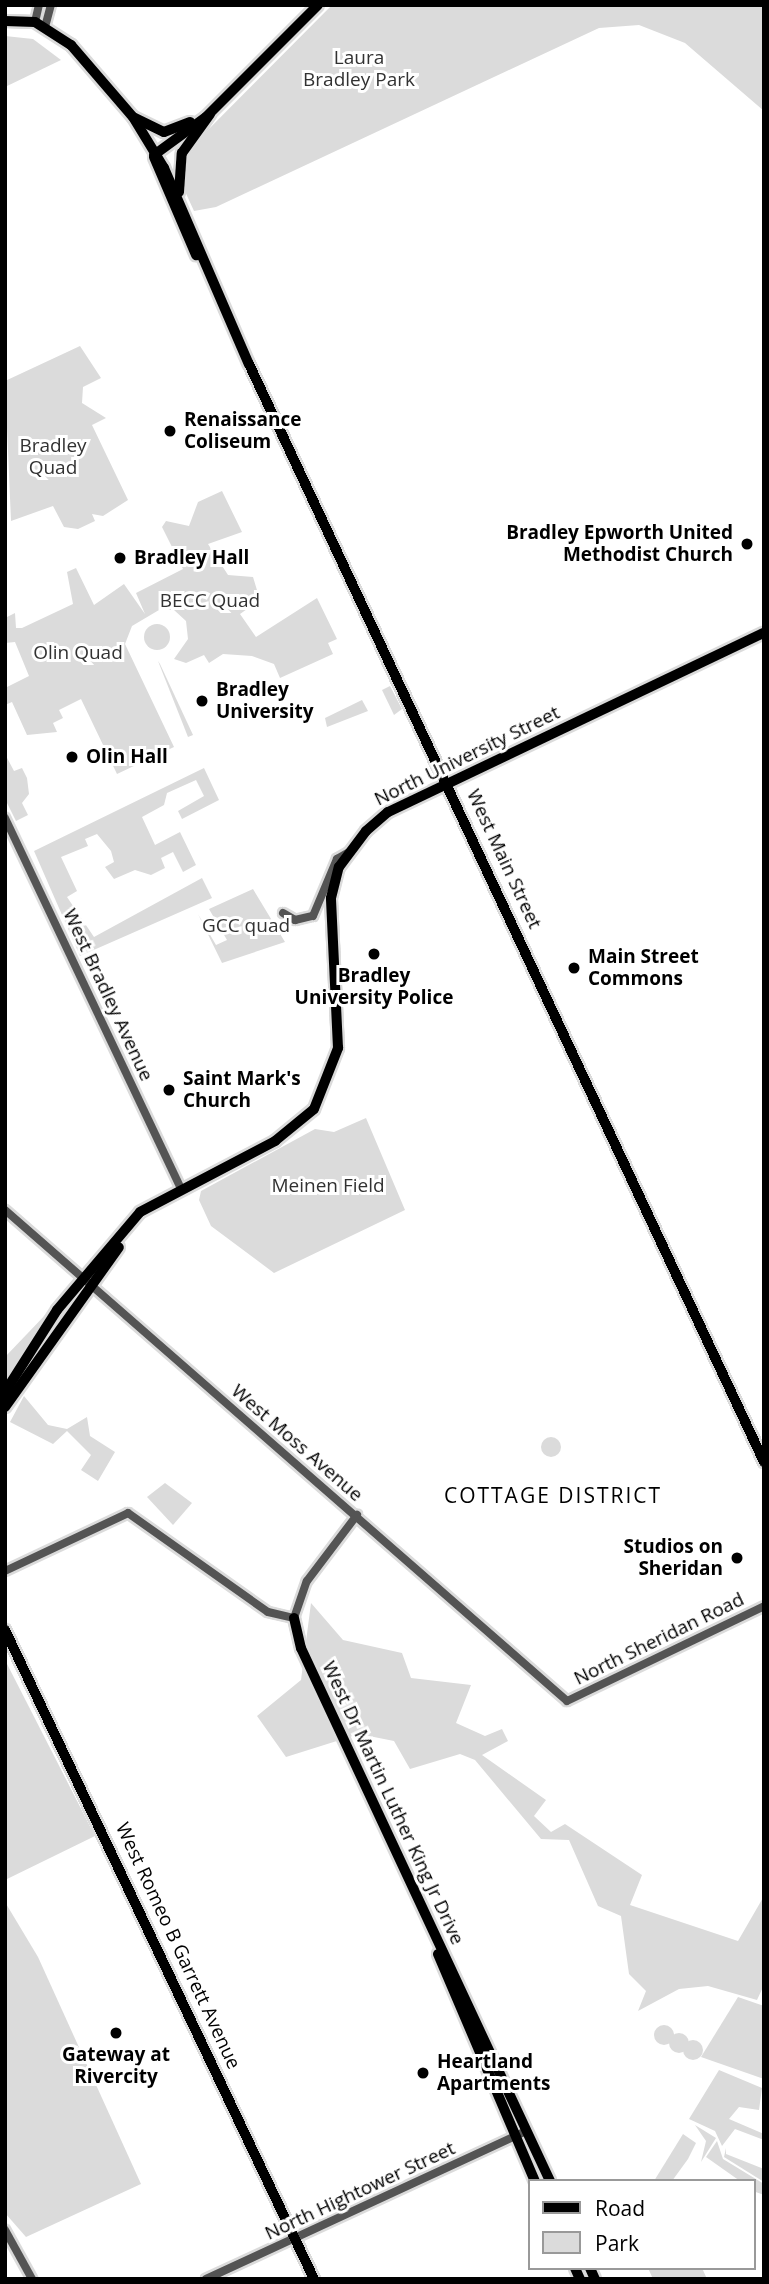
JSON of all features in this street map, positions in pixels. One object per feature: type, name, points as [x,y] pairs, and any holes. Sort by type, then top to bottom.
[{"type":"main road","points":[[154,155],[212,111],[318,5]]},
{"type":"main road","points":[[5,20],[40,25]]},
{"type":"main road","name":"West Main Street","points":[[40,25],[71,45],[133,117],[180,203],[208,272]]},
{"type":"main road","points":[[133,117],[164,132],[212,111]]},
{"type":"main road","points":[[180,203],[177,165],[212,111]]},
{"type":"main road","name":"West Main Street","points":[[154,155],[162,185],[208,272],[449,782],[764,1462]]},
{"type":"main road","name":"North University Street","points":[[87,1281],[146,1207],[180,1186],[294,1129],[326,1090],[338,1048],[331,898],[349,852],[388,812],[764,633]]},
{"type":"main road","points":[[5,1392],[87,1281]]},
{"type":"main road","points":[[5,1407],[87,1281]]},
{"type":"main road","name":"West Dr Martin Luther King Jr Drive","points":[[294,1618],[301,1648],[549,2179]]},
{"type":"main road","name":"West Romeo B Garrett Avenue","points":[[5,1630],[314,2279]]},
{"type":"main road","points":[[425,1915],[454,2003],[534,2179]]},
{"type":"street","points":[[39,5],[40,25]]},
{"type":"street","points":[[40,25],[51,5]]},
{"type":"street","name":"West Bradley Avenue","points":[[5,818],[180,1186]]},
{"type":"street","points":[[283,913],[295,920],[313,916],[337,859],[349,852]]},
{"type":"street","name":"West Moss Avenue","points":[[5,1210],[567,1701]]},
{"type":"street","points":[[5,1571],[128,1513],[268,1612],[294,1618],[307,1581],[357,1515]]},
{"type":"street","name":"North Sheridan Road","points":[[567,1701],[764,1606]]},
{"type":"street","name":"North Hightower Street","points":[[206,2279],[527,2131]]},
{"type":"street","points":[[5,2230],[32,2279]]},
{"type":"green space","name":"Laura Bradley Park","points":[[332,5],[764,5],[764,111],[685,43],[639,25],[599,28],[216,207],[194,211],[183,187],[188,150]]},
{"type":"green space","points":[[5,36],[33,39],[61,60],[5,87]]},
{"type":"green space","name":"Bradley Quad","points":[[80,346],[101,378],[83,387],[82,403],[106,418],[92,425],[128,500],[103,516],[92,514],[95,521],[78,529],[64,527],[53,506],[11,521],[5,381]]},
{"type":"green space","points":[[222,491],[242,532],[208,544],[228,575],[253,577],[260,600],[240,614],[256,637],[317,598],[337,639],[328,643],[333,654],[280,678],[274,664],[252,656],[223,654],[209,663],[204,655],[186,663],[174,659],[188,639],[186,621],[174,610],[159,610],[132,626],[125,644],[174,747],[117,774],[81,699],[59,710],[63,718],[53,723],[57,732],[27,735],[12,702],[5,705],[5,688],[29,676],[15,642],[5,643],[5,618],[15,613],[16,628],[22,628],[73,604],[67,572],[76,568],[94,605],[124,584],[145,614],[136,593],[183,569],[162,527],[166,521],[189,526],[198,502]]},
{"type":"green space","points":[[157,624],[166,628],[170,637],[166,646],[157,650],[148,646],[144,637],[148,628]]},
{"type":"green space","points":[[158,661],[160,664],[193,735],[188,737]]},
{"type":"green space","points":[[390,686],[402,709],[394,715],[382,690]]},
{"type":"green space","points":[[362,700],[368,711],[327,727],[325,718]]},
{"type":"green space","points":[[5,754],[14,771],[22,768],[27,778],[29,794],[22,803],[28,815],[16,821],[5,799]]},
{"type":"green space","points":[[204,768],[219,800],[182,819],[178,811],[204,796],[196,780],[167,793],[164,805],[142,817],[155,845],[180,832],[196,865],[183,872],[173,852],[161,858],[165,868],[151,875],[135,870],[114,879],[105,867],[114,862],[111,851],[97,834],[85,839],[88,846],[61,857],[77,891],[67,897],[94,937],[202,878],[212,898],[80,956],[34,851]]},
{"type":"green space","name":"GCC quad","points":[[253,889],[285,942],[222,963],[198,914],[216,945],[227,940],[209,909]]},
{"type":"green space","name":"Meinen Field","points":[[366,1118],[405,1210],[274,1273],[211,1226],[199,1200],[201,1191],[315,1129],[334,1132]]},
{"type":"green space","points":[[48,1312],[5,1380],[5,1357]]},
{"type":"green space","points":[[24,1396],[48,1425],[67,1429],[87,1417],[90,1436],[115,1452],[98,1481],[81,1470],[91,1455],[67,1431],[53,1444],[10,1422]]},
{"type":"green space","points":[[551,1437],[558,1440],[561,1447],[558,1454],[551,1457],[544,1454],[541,1447],[544,1440]]},
{"type":"green space","points":[[165,1483],[192,1503],[173,1525],[147,1497]]},
{"type":"green space","points":[[311,1603],[343,1640],[402,1653],[411,1678],[471,1685],[456,1723],[485,1736],[502,1729],[508,1741],[482,1755],[546,1800],[534,1816],[551,1832],[565,1824],[642,1875],[630,1905],[738,1941],[764,1896],[764,1985],[757,2000],[708,1986],[679,1989],[638,2011],[646,1991],[629,1974],[621,1916],[598,1906],[569,1840],[541,1839],[475,1760],[460,1754],[410,1769],[394,1741],[359,1734],[286,1757],[257,1716],[301,1680]]},
{"type":"green space","points":[[5,1660],[95,1836],[5,1880]]},
{"type":"green space","points":[[5,1902],[38,1957],[141,2184],[26,2237],[5,2213]]},
{"type":"green space","points":[[738,1997],[764,2006],[764,2079],[701,2057]]},
{"type":"green space","points":[[664,2025],[671,2028],[674,2035],[671,2042],[664,2045],[657,2042],[654,2035],[657,2028]]},
{"type":"green space","points":[[679,2033],[686,2036],[689,2043],[686,2050],[679,2053],[672,2050],[669,2043],[672,2036]]},
{"type":"green space","points":[[693,2040],[700,2043],[703,2050],[700,2057],[693,2060],[686,2057],[683,2050],[686,2043]]},
{"type":"green space","points":[[719,2070],[762,2088],[759,2110],[739,2107],[729,2119],[764,2134],[764,2140],[735,2129],[722,2146],[715,2131],[689,2119]]},
{"type":"green space","points":[[695,2125],[716,2138],[701,2162],[706,2141]]},
{"type":"green space","points":[[683,2134],[696,2143],[673,2179],[655,2179]]},
{"type":"green space","points":[[717,2141],[723,2159],[764,2184],[764,2195],[755,2192],[755,2179],[737,2179],[706,2157]]},
{"type":"green space","points":[[726,2148],[726,2154],[764,2169],[764,2182],[724,2157]]},
{"type":"green space","points":[[649,2270],[703,2270],[707,2279],[653,2279]]},
{"type":"place","name":"Renaissance Coliseum","points":[[170,431]]},
{"type":"place","name":"Bradley Epworth United Methodist Church","points":[[747,544]]},
{"type":"place","name":"Bradley Hall","points":[[120,558]]},
{"type":"place","name":"Bradley University","points":[[202,701]]},
{"type":"place","name":"Olin Hall","points":[[72,757]]},
{"type":"place","name":"Bradley University Police","points":[[374,954]]},
{"type":"place","name":"Main Street Commons","points":[[574,968]]},
{"type":"place","name":"Saint Mark's Church","points":[[169,1090]]},
{"type":"place","name":"Studios on Sheridan","points":[[737,1558]]},
{"type":"place","name":"Gateway at Rivercity","points":[[116,2033]]},
{"type":"place","name":"Heartland Apartments","points":[[423,2073]]},
{"type":"district","name":"COTTAGE DISTRICT","points":[[553,1495]]},
{"type":"park label","name":"BECC Quad","points":[[210,601]]},
{"type":"park label","name":"Olin Quad","points":[[78,653]]}]
